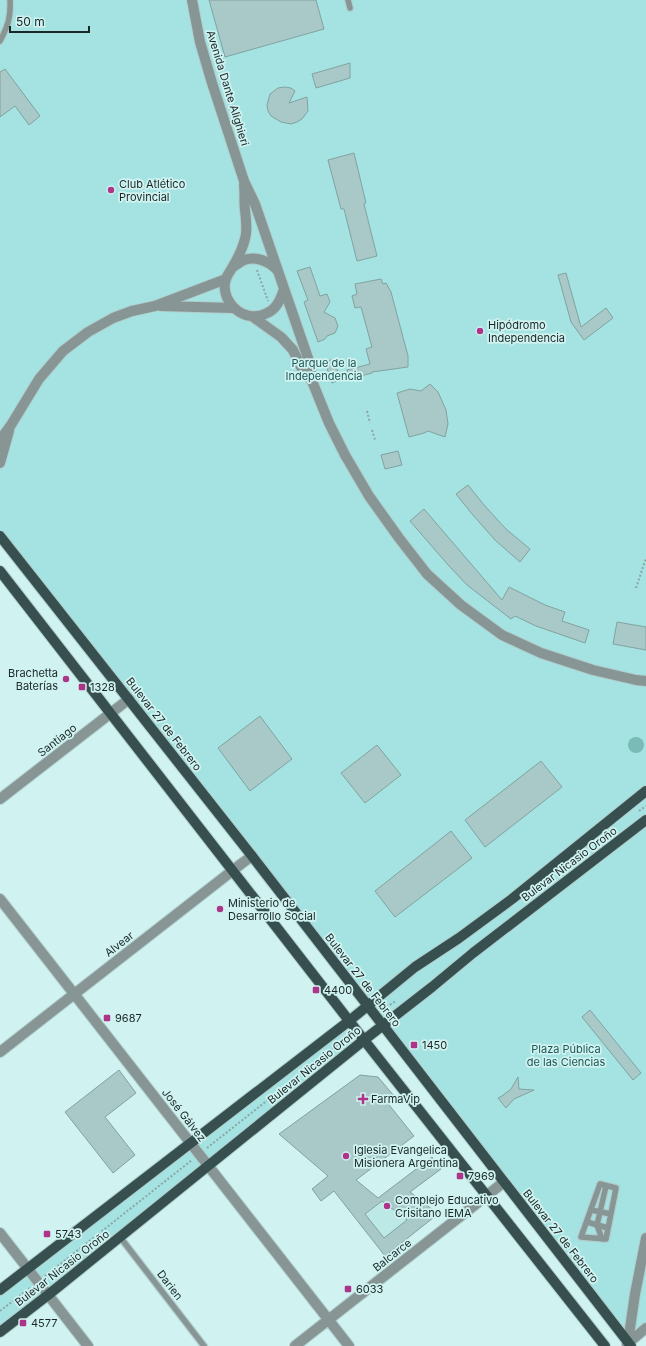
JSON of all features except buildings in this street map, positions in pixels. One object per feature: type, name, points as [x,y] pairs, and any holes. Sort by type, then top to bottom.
[{"type":"main road","name":"Bulevar 27 de Febrero","points":[[0,536],[252,856],[628,1345]]},
{"type":"main road","points":[[0,571],[349,1021],[605,1346]]},
{"type":"main road","name":"Bulevar Nicasio Oroño","points":[[0,1290],[349,1021],[415,966],[459,938],[512,899],[646,791]]},
{"type":"main road","name":"Bulevar Nicasio Oroño","points":[[0,1332],[432,987],[472,953],[646,820]]},
{"type":"street","name":"Avenida Dante Alighieri","points":[[192,0],[200,42],[244,181],[255,204],[278,270]]},
{"type":"street","name":"Avenida Dante Alighieri","points":[[233,267],[246,236],[247,224],[244,181]]},
{"type":"street","points":[[312,382],[310,364],[278,270],[272,264],[259,259],[245,260],[233,267],[226,279],[225,289],[227,299],[233,308],[242,314],[254,317],[281,336],[293,350],[301,366],[312,382],[329,423],[369,496],[398,538],[427,574],[461,605],[502,634],[541,653],[593,670],[641,681],[646,686]]},
{"type":"street","points":[[0,440],[11,426],[39,379],[63,351],[88,332],[113,318],[132,311],[155,306],[226,279]]},
{"type":"street","points":[[254,317],[268,313],[279,303],[284,289]]},
{"type":"street","points":[[155,306],[233,308]]},
{"type":"street","points":[[0,463],[11,426]]},
{"type":"street","name":"Santiago","points":[[0,799],[129,699]]},
{"type":"street","name":"Alvear","points":[[0,1052],[252,856]]},
{"type":"street","name":"José Gálvez","points":[[0,899],[349,1346]]},
{"type":"street","name":"Balcarce","points":[[295,1346],[504,1182]]},
{"type":"street","points":[[0,1232],[88,1346]]},
{"type":"street","points":[[628,1345],[635,1294],[646,1238]]},
{"type":"street","points":[[628,1345],[646,1328]]},
{"type":"lane","points":[[0,41],[7,28],[10,17],[10,0]]},
{"type":"lane","points":[[348,0],[350,8]]},
{"type":"lane","points":[[603,1185],[616,1188],[608,1228],[604,1239]]},
{"type":"lane","points":[[603,1185],[596,1196],[581,1237],[604,1239]]},
{"type":"lane","points":[[603,1185],[603,1198],[597,1225],[604,1239]]},
{"type":"lane","points":[[596,1196],[614,1200]]},
{"type":"lane","points":[[591,1210],[611,1214]]},
{"type":"lane","points":[[587,1222],[608,1228]]},
{"type":"lane","name":"Darien","points":[[120,1237],[204,1346]]},
{"type":"path","points":[[256,267],[269,302]]},
{"type":"path","points":[[367,411],[370,422]]},
{"type":"path","points":[[372,430],[375,440]]},
{"type":"path","points":[[636,588],[646,558]]},
{"type":"path","points":[[0,1311],[346,1039]]},
{"type":"shaded area","points":[[636,737],[642,739],[644,745],[642,751],[636,753],[630,751],[628,745],[630,739]]},
{"type":"shaded area","name":"Complejo Educativo Crisitano IEMA","points":[[432,1157],[441,1169],[411,1192],[438,1214],[385,1256],[335,1191],[356,1180],[378,1198]]},
{"type":"green space","name":"Parque de la Independencia","points":[[0,0],[646,0],[646,1328],[628,1342],[0,536]]},
{"type":"green space","points":[[349,1021],[364,1040],[0,1332],[0,1290]]},
{"type":"place","name":"Club Atlético Provincial","points":[[111,190]]},
{"type":"place","name":"Hipódromo Independencia","points":[[480,331]]},
{"type":"place","name":"Brachetta Baterías","points":[[66,679]]},
{"type":"place","name":"1328","points":[[82,687]]},
{"type":"place","name":"Ministerio de Desarrollo Social","points":[[220,909]]},
{"type":"place","name":"4400","points":[[316,990]]},
{"type":"place","name":"9687","points":[[107,1018]]},
{"type":"place","name":"1450","points":[[414,1045]]},
{"type":"place","name":"FarmaVip","points":[[363,1099]]},
{"type":"place","name":"Iglesia Evangelica Misionera Argentina","points":[[346,1156]]},
{"type":"place","name":"7969","points":[[460,1176]]},
{"type":"place","name":"Complejo Educativo Crisitano IEMA","points":[[387,1206]]},
{"type":"place","name":"5743","points":[[47,1234]]},
{"type":"place","name":"6033","points":[[348,1289]]},
{"type":"place","name":"4577","points":[[23,1323]]},
{"type":"park label","name":"Plaza Pública de las Ciencias","points":[[566,1055]]}]
